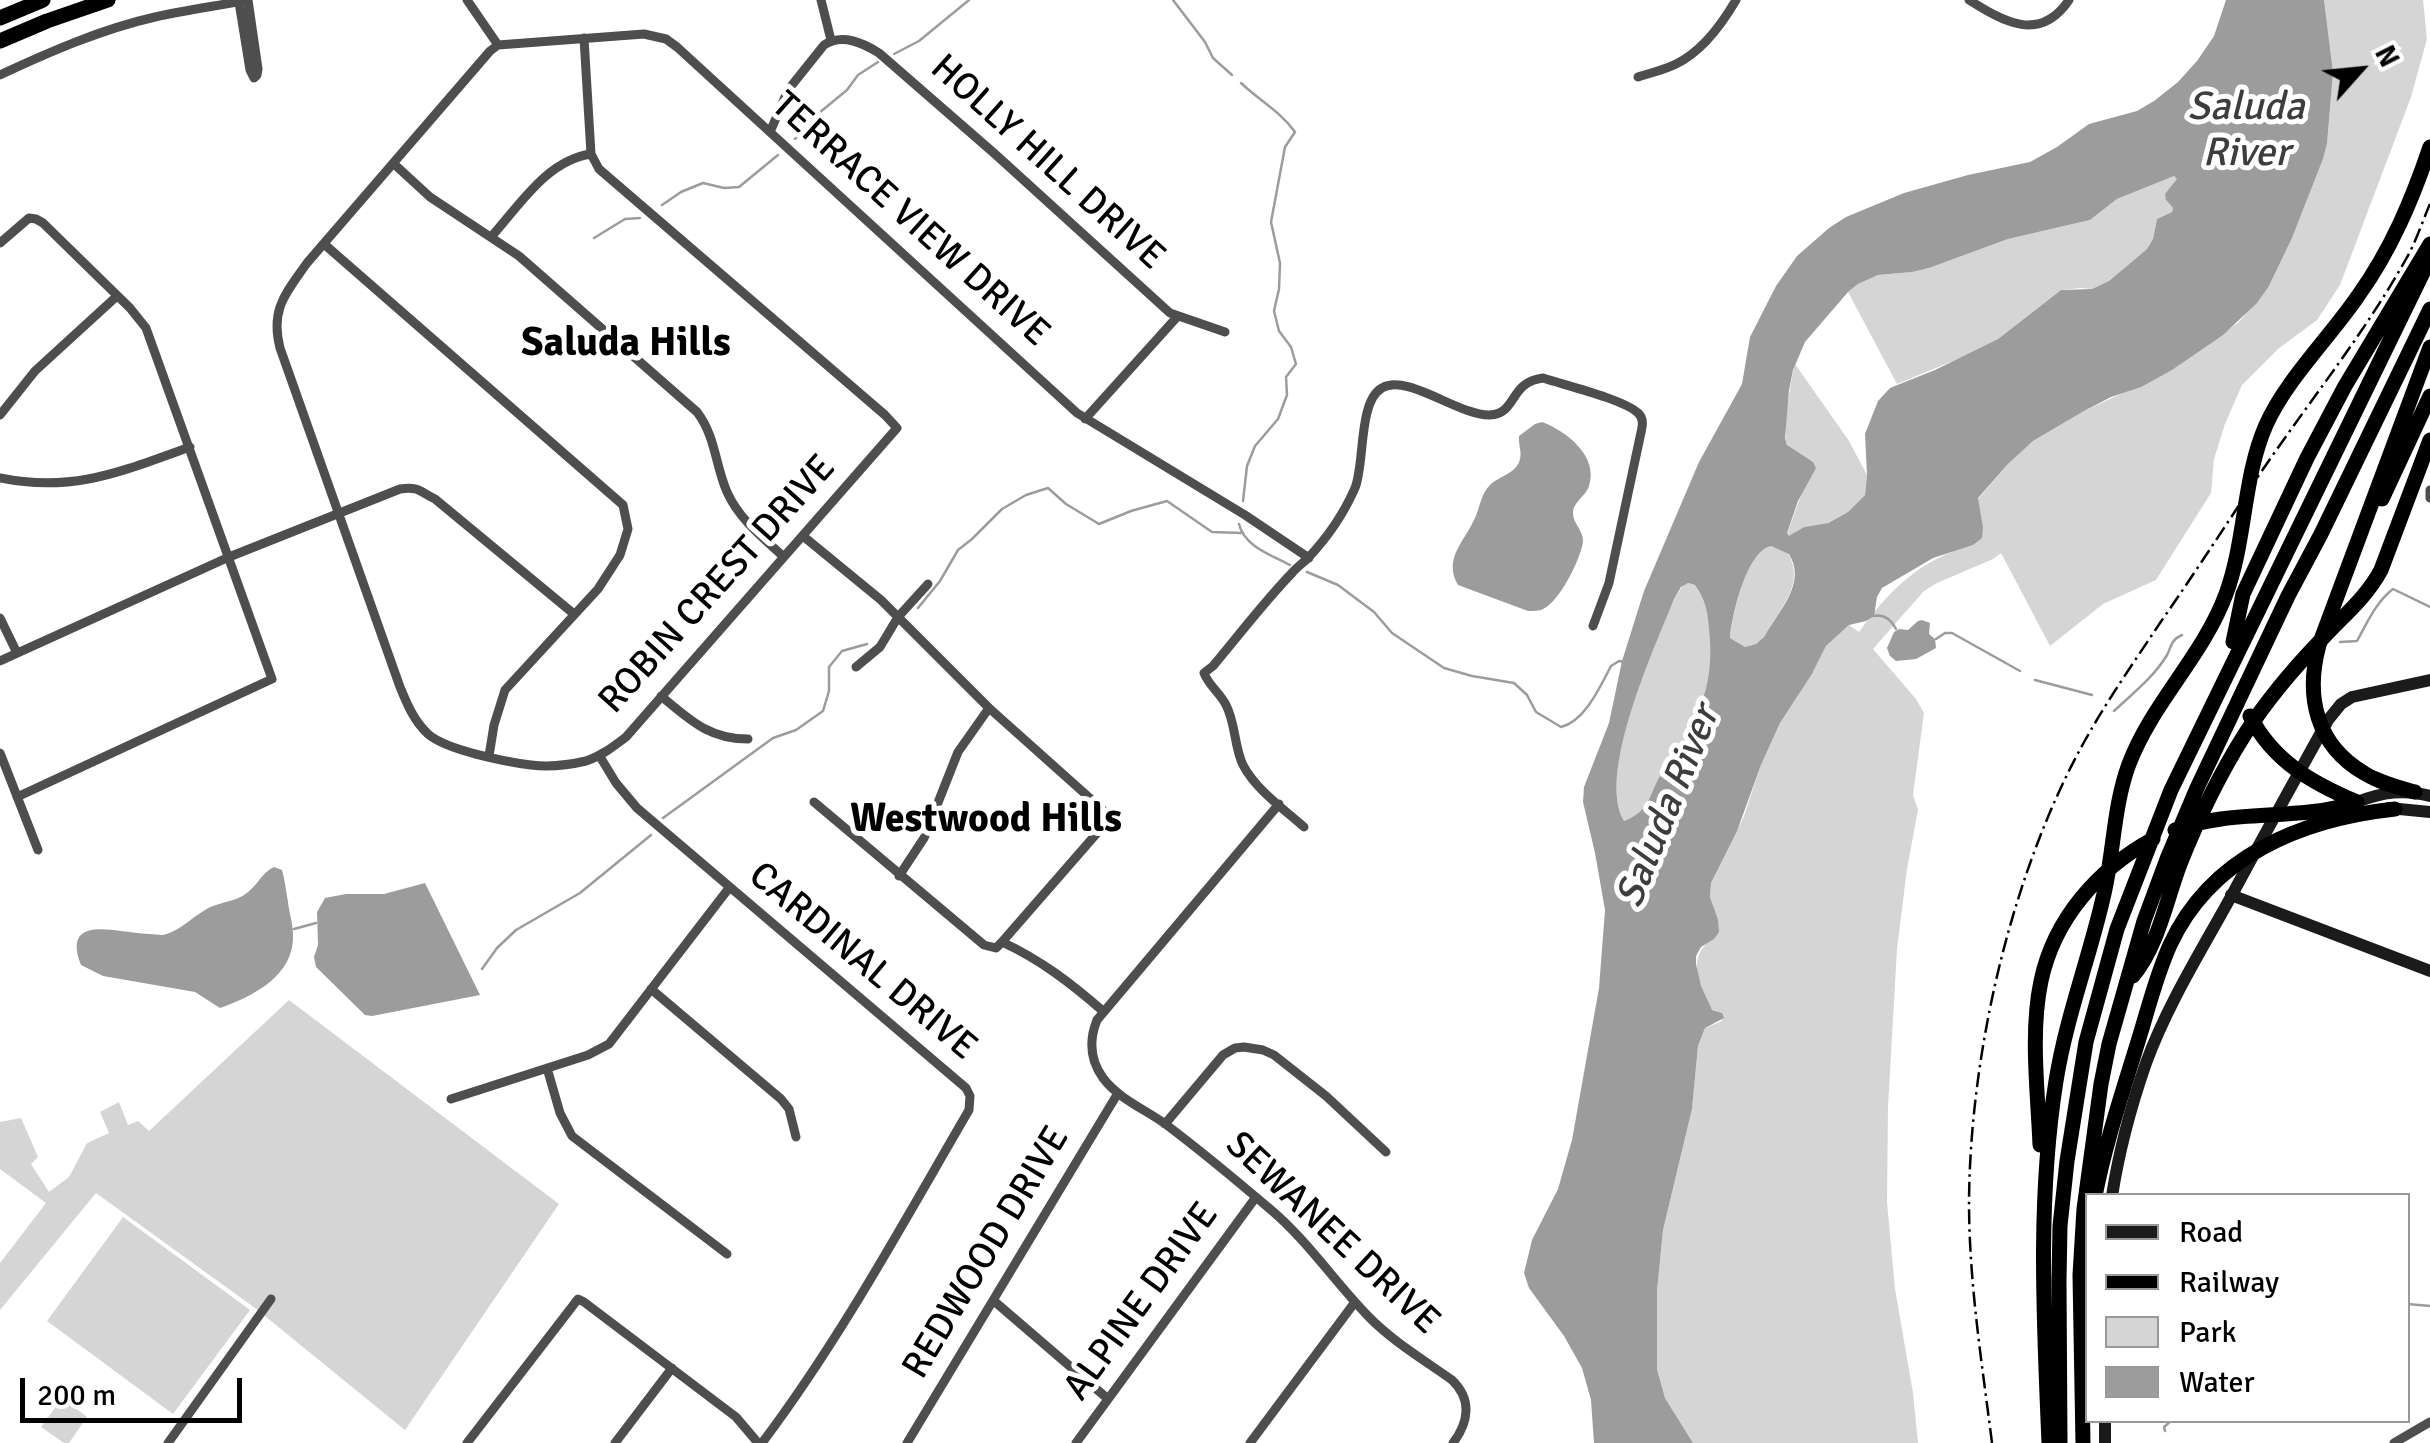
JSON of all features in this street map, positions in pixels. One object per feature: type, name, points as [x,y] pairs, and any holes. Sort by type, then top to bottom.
[{"type":"highway","points":[[0,18],[43,0]]},
{"type":"highway","points":[[0,41],[108,0]]},
{"type":"highway","points":[[2358,802],[2312,781],[2281,758],[2255,726],[2240,690],[2233,642],[2237,564],[2257,452],[2266,424],[2380,263],[2397,234],[2430,147]]},
{"type":"highway","points":[[2233,642],[2247,584],[2321,430],[2430,244]]},
{"type":"highway","points":[[2060,1443],[2058,1280],[2067,1161],[2086,1042],[2117,930],[2178,776],[2430,258]]},
{"type":"highway","points":[[2086,1193],[2109,1044],[2166,859],[2288,596],[2430,310]]},
{"type":"highway","points":[[2423,794],[2390,785],[2350,764],[2332,745],[2317,715],[2312,686],[2315,659],[2327,623],[2430,347]]},
{"type":"highway","points":[[2336,598],[2430,396]]},
{"type":"highway","points":[[2128,984],[2144,962],[2200,818],[2246,734],[2279,687],[2358,604],[2378,576],[2430,440]]},
{"type":"highway","points":[[2044,1276],[2050,1126],[2057,1078],[2104,895],[2122,785],[2144,732],[2210,629],[2237,564]]},
{"type":"highway","points":[[2096,1193],[2106,1143],[2163,961],[2177,931],[2199,899],[2249,854],[2315,818],[2358,802]]},
{"type":"highway","points":[[2049,1443],[2038,997],[2044,969],[2065,921],[2084,894],[2124,856],[2181,827],[2232,817],[2315,818],[2395,809]]},
{"type":"highway","points":[[2083,1443],[2080,1275],[2085,1203]]},
{"type":"highway","points":[[2080,1275],[2085,1251]]},
{"type":"street","points":[[468,0],[498,46]]},
{"type":"street","points":[[770,132],[788,90],[830,40],[821,0]]},
{"type":"street","points":[[1638,77],[1675,65],[1695,52],[1736,0]]},
{"type":"street","points":[[1970,0],[2006,22],[2026,26],[2054,16],[2069,0]]},
{"type":"street","points":[[244,1],[258,68],[254,78],[250,70],[244,1]]},
{"type":"street","points":[[0,76],[78,42],[153,17],[244,1]]},
{"type":"street","name":"TERRACE VIEW DRIVE","points":[[498,46],[644,34],[666,39],[1085,419],[1245,515],[1308,558]]},
{"type":"street","points":[[491,237],[552,171],[572,158],[591,154],[584,38]]},
{"type":"street","name":"HOLLY HILL DRIVE","points":[[830,40],[855,42],[879,53],[1170,313],[1225,332]]},
{"type":"street","name":"ROBIN CREST DRIVE","points":[[498,46],[446,100],[288,288],[277,312],[276,326],[280,348],[413,716],[427,734],[448,746],[532,765],[585,761],[626,737],[896,428],[599,170],[591,154]]},
{"type":"street","points":[[393,164],[430,197],[540,273],[697,412],[711,435],[721,477],[734,505],[784,557]]},
{"type":"street","points":[[0,244],[29,218],[44,223],[146,328],[272,679],[18,797]]},
{"type":"street","points":[[324,244],[623,504],[628,529],[620,555],[598,589],[505,690],[489,756]]},
{"type":"street","points":[[0,415],[35,371],[117,296]]},
{"type":"street","points":[[1085,419],[1177,317]]},
{"type":"street","points":[[1304,827],[1257,784],[1242,764],[1233,720],[1204,673],[1333,527],[1356,486],[1367,417],[1374,394],[1385,385],[1401,384],[1471,412],[1491,415],[1503,412],[1530,380],[1543,378],[1620,403],[1638,413],[1642,420],[1640,437],[1609,583],[1593,626]]},
{"type":"street","points":[[0,478],[38,483],[84,481],[190,447]]},
{"type":"street","points":[[0,661],[229,556],[400,489],[418,488],[436,499],[574,614]]},
{"type":"street","points":[[2430,490],[2430,498]]},
{"type":"street","points":[[803,536],[898,617],[989,708],[1110,817],[996,948],[984,945],[814,802]]},
{"type":"street","points":[[856,667],[880,647],[898,617],[928,584]]},
{"type":"street","points":[[0,618],[17,653]]},
{"type":"street","points":[[2113,1193],[2147,1061],[2177,996],[2328,720],[2341,704],[2367,692],[2430,680]]},
{"type":"street","points":[[662,696],[692,722],[714,734],[748,739]]},
{"type":"street","points":[[899,876],[931,824],[958,752],[989,708]]},
{"type":"street","points":[[0,753],[38,850]]},
{"type":"street","name":"CARDINAL DRIVE","points":[[598,755],[627,798],[966,1088],[972,1103],[833,1343],[760,1443]]},
{"type":"street","points":[[2358,802],[2384,793],[2423,794]]},
{"type":"street","points":[[2358,802],[2430,812]]},
{"type":"street","name":"SEWANEE DRIVE","points":[[1279,804],[1104,1012],[1092,1032],[1092,1054],[1102,1076],[1118,1093],[1256,1197],[1292,1229],[1388,1334],[1461,1388],[1467,1412],[1464,1426],[1453,1443]]},
{"type":"street","points":[[450,1099],[588,1055],[609,1044],[728,888]]},
{"type":"street","points":[[2232,896],[2430,970]]},
{"type":"street","points":[[1002,942],[1051,968],[1104,1012]]},
{"type":"street","points":[[651,989],[781,1099],[789,1109],[796,1137]]},
{"type":"street","points":[[1164,1124],[1223,1055],[1235,1048],[1254,1048],[1274,1055],[1326,1096],[1386,1152]]},
{"type":"street","points":[[547,1068],[560,1113],[572,1136],[727,1254]]},
{"type":"street","name":"REDWOOD DRIVE","points":[[907,1443],[1118,1093]]},
{"type":"street","name":"ALPINE DRIVE","points":[[1076,1443],[1256,1197]]},
{"type":"street","points":[[168,1443],[271,1299]]},
{"type":"street","points":[[467,1443],[578,1299],[736,1417],[760,1443]]},
{"type":"street","points":[[994,1301],[1108,1399]]},
{"type":"street","points":[[1250,1443],[1355,1302]]},
{"type":"street","points":[[616,1443],[672,1368]]},
{"type":"street","points":[[2394,1443],[2430,1422]]},
{"type":"green space","points":[[2324,0],[2423,0],[2427,39],[2411,97],[2340,285],[2317,320],[2278,349],[2242,385],[2214,459],[2211,493],[2156,580],[2103,604],[2050,646],[2001,553],[1924,591],[1873,649],[1924,713],[1913,795],[1918,810],[1897,949],[1887,1202],[1895,1289],[1918,1443],[1693,1443],[1665,1398],[1657,1369],[1657,1291],[1663,1230],[1692,1109],[1698,1046],[1705,1028],[1722,1021],[1722,1013],[1712,1010],[1703,993],[1697,966],[1708,942],[1713,906],[1711,883],[1744,816],[1761,765],[1780,723],[1826,646],[1849,625],[1859,632],[1895,589],[1922,567],[1973,545],[1983,527],[1978,499],[2008,464],[2033,441],[2084,411],[2172,370],[2239,322],[2269,286],[2292,238],[2327,144],[2333,72]]},
{"type":"green space","points":[[2174,176],[2178,178],[2166,200],[2172,212],[2157,219],[2147,249],[2109,281],[2092,289],[2061,290],[1998,339],[1897,384],[1848,292],[1858,284],[1878,275],[1929,268],[2008,239],[2090,220],[2117,199]]},
{"type":"green space","points":[[1795,364],[1849,441],[1867,475],[1865,495],[1848,512],[1827,523],[1804,527],[1789,537],[1813,462],[1787,444]]},
{"type":"green space","points":[[1771,546],[1788,553],[1793,565],[1792,586],[1764,637],[1745,647],[1730,638],[1737,600],[1754,560]]},
{"type":"green space","points":[[1688,583],[1698,590],[1708,617],[1711,660],[1706,687],[1691,727],[1648,802],[1624,821],[1617,799],[1622,742],[1674,599]]},
{"type":"green space","points":[[289,1000],[559,1204],[405,1430],[255,1308],[96,1193],[0,1310],[0,1263],[46,1203],[0,1169],[0,1122],[21,1118],[38,1157],[31,1164],[49,1192],[69,1177],[87,1143],[109,1133],[100,1112],[119,1102],[128,1125],[138,1121],[149,1131]]},
{"type":"green space","points":[[123,1217],[250,1310],[173,1414],[47,1321]]},
{"type":"green space","points":[[62,1398],[87,1417],[69,1443],[41,1427]]},
{"type":"water","name":"Saluda River","points":[[2226,0],[2324,0],[2333,72],[2327,144],[2292,238],[2257,303],[2223,335],[2172,370],[2111,397],[2033,441],[2008,464],[1978,498],[1982,538],[1973,545],[1933,558],[1882,588],[1874,616],[1849,625],[1826,646],[1780,723],[1737,831],[1711,883],[1710,897],[1719,932],[1696,956],[1701,986],[1712,1010],[1722,1013],[1724,1018],[1705,1028],[1698,1046],[1692,1109],[1663,1230],[1657,1291],[1657,1369],[1665,1398],[1693,1443],[1594,1443],[1591,1400],[1582,1368],[1529,1288],[1524,1273],[1532,1240],[1558,1189],[1572,1140],[1599,988],[1605,910],[1583,802],[1584,787],[1609,723],[1622,661],[1644,591],[1699,462],[1742,384],[1750,337],[1776,286],[1797,256],[1829,228],[1904,193],[2030,162],[2089,124],[2137,111],[2178,82],[2214,36]],"holes":[[[2174,176],[2177,179],[2165,194],[2172,212],[2157,219],[2147,249],[2109,281],[2092,289],[2061,290],[1998,339],[1890,388],[1878,401],[1865,434],[1865,495],[1848,512],[1828,523],[1804,527],[1789,536],[1798,501],[1816,468],[1787,445],[1785,438],[1793,370],[1805,342],[1848,292],[1878,275],[1929,268],[2008,239],[2090,220],[2117,199]],[[1771,546],[1789,554],[1795,576],[1783,607],[1764,637],[1745,647],[1730,638],[1731,628],[1742,586],[1762,551]],[[1695,585],[1707,611],[1710,660],[1706,688],[1691,727],[1648,802],[1624,821],[1617,800],[1617,773],[1631,710],[1681,587]]]},
{"type":"water","points":[[1542,422],[1578,446],[1591,475],[1587,490],[1574,509],[1573,517],[1583,542],[1574,569],[1549,605],[1528,611],[1458,585],[1453,567],[1485,492],[1518,464],[1519,436]]},
{"type":"water","points":[[1922,620],[1930,623],[1929,634],[1935,639],[1936,648],[1916,659],[1896,661],[1887,648],[1894,632],[1908,630]]},
{"type":"water","points":[[274,867],[282,870],[284,878],[293,930],[292,948],[280,972],[246,997],[220,1008],[195,992],[103,976],[81,965],[77,943],[85,932],[101,929],[170,933],[206,909],[244,895]]},
{"type":"water","points":[[425,883],[480,995],[365,1015],[316,967],[317,912],[325,898],[384,894]]},
{"type":"waterway","points":[[894,54],[919,41],[969,0]]},
{"type":"waterway","points":[[1173,0],[1213,58],[1232,75]]},
{"type":"waterway","points":[[795,139],[858,75],[878,62]]},
{"type":"waterway","points":[[1241,83],[1295,132],[1285,147],[1271,222],[1280,263],[1274,311],[1279,331],[1291,347],[1296,364],[1286,377],[1287,395],[1278,419],[1255,446],[1247,466],[1243,501]]},
{"type":"waterway","points":[[662,205],[703,183],[739,187],[778,155]]},
{"type":"waterway","points":[[594,238],[625,219],[640,218]]},
{"type":"waterway","points":[[918,608],[958,550],[1002,509],[1048,488],[1099,524],[1167,501],[1212,532],[1241,533]]},
{"type":"waterway","points":[[1239,524],[1252,544],[1290,565]]},
{"type":"waterway","points":[[1307,572],[1338,585],[1374,612],[1392,633],[1444,668],[1514,683],[1527,695],[1536,712],[1561,727],[1584,711],[1611,666],[1624,662]]},
{"type":"waterway","points":[[2340,642],[2357,641],[2377,606],[2393,589],[2430,607]]},
{"type":"waterway","points":[[1874,616],[1887,618],[1896,629]]},
{"type":"waterway","points":[[1936,639],[1952,633],[2020,671]]},
{"type":"waterway","points":[[2114,711],[2156,671],[2182,635]]},
{"type":"waterway","points":[[663,818],[773,738],[796,730],[823,711],[829,691],[829,667],[842,651],[867,644]]},
{"type":"waterway","points":[[2035,680],[2092,695]]},
{"type":"waterway","points":[[482,969],[516,930],[580,893],[651,835]]},
{"type":"waterway","points":[[294,929],[316,923]]},
{"type":"waterway","points":[[2410,1304],[2430,1306]]},
{"type":"waterway","points":[[2165,1431],[2169,1423]]},
{"type":"railway","points":[[1992,1443],[1971,1263],[1971,1145],[1977,1086],[1999,966],[2035,850],[2057,795],[2101,713],[2253,484],[2371,317],[2410,252],[2430,204]]},
{"type":"district","name":"Saluda Hills","points":[[626,344]]},
{"type":"district","name":"Westwood Hills","points":[[986,820]]}]
